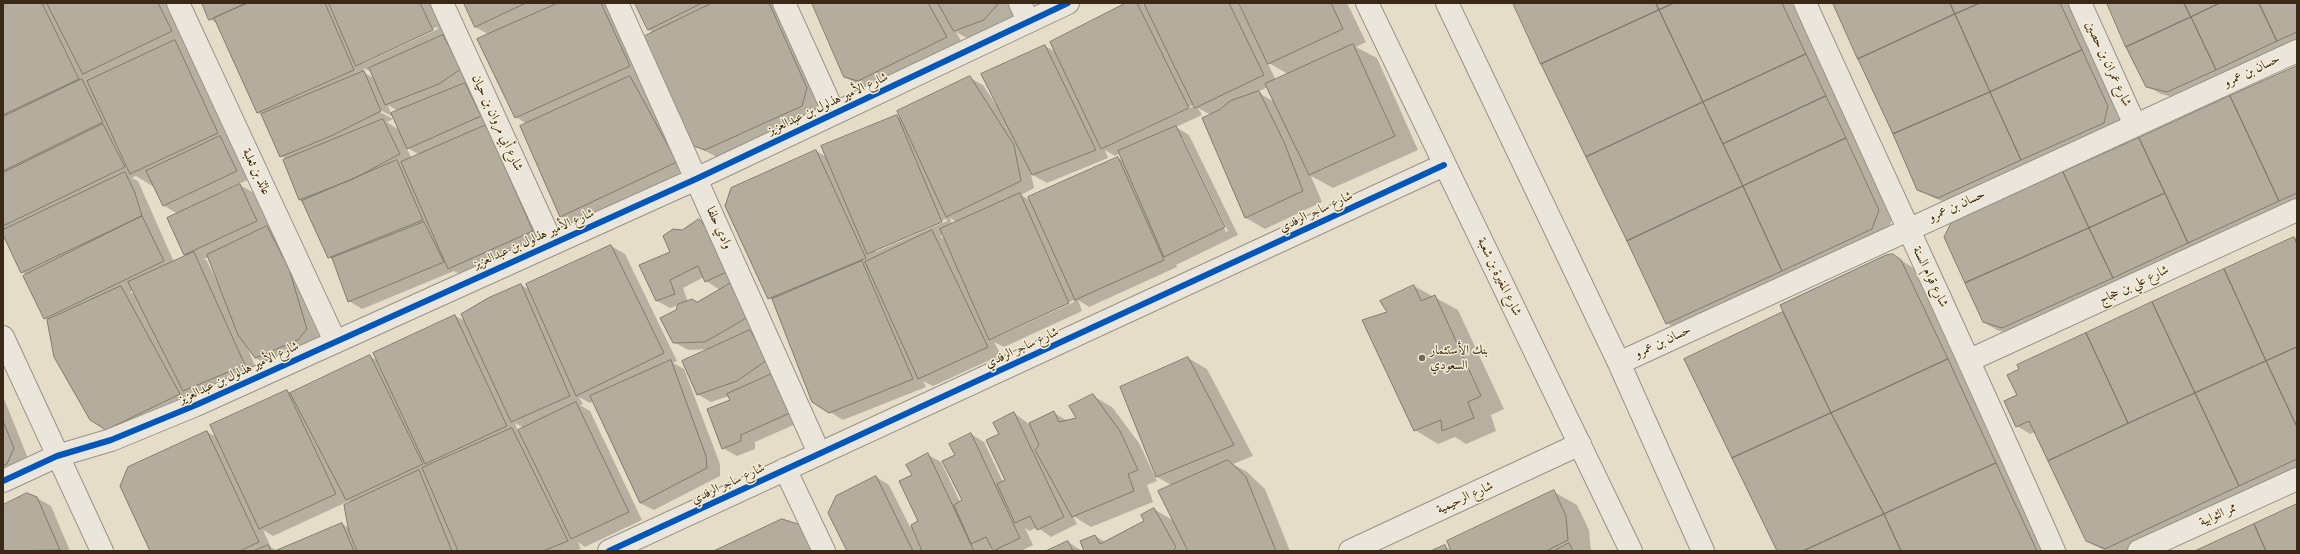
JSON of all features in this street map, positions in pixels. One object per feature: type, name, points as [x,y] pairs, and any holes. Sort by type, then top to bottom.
[{"type":"street","name":"عائذ بن ثعلبة","points":[[178,3],[335,340]]},
{"type":"street","name":"شارع أبي مروان بن حيان","points":[[442,3],[552,243]]},
{"type":"street","name":"وادي حلفا","points":[[617,3],[819,453]]},
{"type":"street","points":[[784,3],[834,113]]},
{"type":"street","name":"شارع الأمير هذلول بن عبدالعزيز","points":[[3,481],[57,456],[111,440],[189,408],[335,340],[696,179],[834,113],[1024,12],[1068,3]]},
{"type":"street","name":"شارع المغيرة بن شعبة","points":[[1367,3],[1631,551]]},
{"type":"street","points":[[1447,3],[1619,363],[1703,551]]},
{"type":"street","name":"شارع قوام السنة","points":[[1805,3],[1907,228],[1970,360],[2054,551]]},
{"type":"street","name":"شارع عمران بن حصين","points":[[2080,3],[2135,125]]},
{"type":"street","name":"حسان بن عمرو","points":[[1619,363],[1907,228],[2297,51]]},
{"type":"street","name":"شارع ساجر الرفدي","points":[[610,551],[1444,165]]},
{"type":"street","name":"شارع علي بن حجاج","points":[[1970,360],[2297,210]]},
{"type":"street","points":[[3,337],[102,551]]},
{"type":"street","name":"شارع الرحيمية","points":[[1350,551],[1580,444]]},
{"type":"street","points":[[785,469],[824,551]]},
{"type":"street","name":"ممر الثوابية","points":[[2138,551],[2297,479]]},
{"type":"building","points":[[3,3],[42,3],[79,79],[3,115]]},
{"type":"building","points":[[47,3],[158,3],[172,31],[83,74]]},
{"type":"building","points":[[202,3],[246,3],[209,20]]},
{"type":"building","points":[[248,3],[325,3],[354,70],[257,113],[214,18]]},
{"type":"building","points":[[329,3],[420,3],[433,30],[356,66]]},
{"type":"building","points":[[464,3],[526,3],[475,27]]},
{"type":"building","points":[[558,3],[601,3],[630,66],[515,118],[477,39]]},
{"type":"building","points":[[635,3],[702,3],[648,30]]},
{"type":"building","points":[[712,3],[769,3],[807,88],[802,106],[705,150],[691,145],[643,37]]},
{"type":"building","points":[[812,3],[928,3],[947,37],[858,81],[844,77]]},
{"type":"building","points":[[938,3],[999,3],[984,20],[954,31]]},
{"type":"building","points":[[1126,3],[1137,3],[1189,108],[1101,149],[1050,42]]},
{"type":"building","points":[[1144,3],[1229,3],[1264,75],[1195,108]]},
{"type":"building","points":[[1239,3],[1331,3],[1343,29],[1268,64]]},
{"type":"building","points":[[1513,3],[1656,3],[1659,10],[1541,64]]},
{"type":"building","points":[[1656,3],[1674,3],[1659,10]]},
{"type":"building","points":[[1674,3],[1782,3],[1806,54],[1703,102],[1659,10]]},
{"type":"building","points":[[1833,3],[1950,3],[1955,14],[1858,59]]},
{"type":"building","points":[[1950,3],[1980,3],[1955,14]]},
{"type":"building","points":[[1980,3],[2060,3],[2082,50],[1990,92],[1955,14]]},
{"type":"building","points":[[2107,3],[2184,3],[2191,17],[2126,47]]},
{"type":"building","points":[[2184,3],[2220,3],[2191,17]]},
{"type":"building","points":[[2220,3],[2259,3],[2277,41],[2216,70],[2191,17]]},
{"type":"building","points":[[2259,3],[2297,3],[2297,32],[2277,41]]},
{"type":"building","points":[[1659,10],[1703,102],[1586,157],[1541,64]]},
{"type":"building","points":[[1955,14],[1990,92],[1893,134],[1858,59]]},
{"type":"building","points":[[2191,17],[2216,70],[2167,92],[2146,87],[2126,47]]},
{"type":"building","points":[[443,35],[461,69],[439,84],[385,105],[369,68]]},
{"type":"building","points":[[175,40],[218,133],[130,174],[87,81]]},
{"type":"building","points":[[1353,44],[1395,136],[1309,175],[1265,84]]},
{"type":"building","points":[[1045,45],[1096,150],[1032,175],[981,74]]},
{"type":"building","points":[[2082,50],[2108,106],[2104,123],[2021,160],[1990,92]]},
{"type":"building","points":[[1806,54],[1826,96],[1723,144],[1703,102]]},
{"type":"building","points":[[2297,66],[2297,193],[2279,201],[2230,96]]},
{"type":"building","points":[[364,71],[381,111],[331,136],[280,157],[261,114]]},
{"type":"building","points":[[630,76],[677,162],[560,217],[520,126]]},
{"type":"building","points":[[970,76],[1014,145],[1021,181],[946,217],[897,111]]},
{"type":"building","points":[[82,79],[103,122],[3,171],[3,117]]},
{"type":"building","points":[[465,83],[481,116],[407,149],[391,113]]},
{"type":"building","points":[[1259,91],[1284,142],[1303,191],[1245,218],[1202,118],[1219,110],[1230,101]]},
{"type":"building","points":[[1990,92],[2021,160],[1938,198],[1917,190],[1893,134]]},
{"type":"building","points":[[1826,96],[1846,138],[1743,186],[1723,144]]},
{"type":"building","points":[[2230,96],[2279,201],[2188,243],[2139,138]]},
{"type":"building","points":[[1703,102],[1743,186],[1627,241],[1586,157]]},
{"type":"building","points":[[897,115],[942,222],[867,254],[821,146]]},
{"type":"building","points":[[383,119],[400,154],[353,179],[299,200],[283,160]]},
{"type":"building","points":[[103,124],[125,167],[3,226],[3,173]]},
{"type":"building","points":[[486,125],[533,231],[448,269],[401,162]]},
{"type":"building","points":[[1176,126],[1225,227],[1164,257],[1118,151]]},
{"type":"building","points":[[220,136],[237,171],[163,206],[146,171]]},
{"type":"building","points":[[1846,138],[1879,210],[1872,229],[1782,271],[1743,186]]},
{"type":"building","points":[[2139,138],[2165,193],[2089,228],[2063,172]]},
{"type":"building","points":[[816,150],[866,258],[768,299],[725,206],[731,188]]},
{"type":"building","points":[[1118,157],[1164,260],[1075,300],[1028,197]]},
{"type":"building","points":[[397,160],[423,220],[328,258],[302,201]]},
{"type":"building","points":[[125,172],[135,193],[142,216],[21,273],[3,235],[3,230]]},
{"type":"building","points":[[2063,172],[2089,228],[1965,283],[1944,237],[1951,223]]},
{"type":"building","points":[[240,184],[257,221],[184,255],[167,218]]},
{"type":"building","points":[[1743,186],[1782,271],[1666,324],[1627,241]]},
{"type":"building","points":[[1020,193],[1069,303],[989,340],[940,229]]},
{"type":"building","points":[[2165,193],[2188,243],[2113,278],[2089,228]]},
{"type":"building","points":[[142,216],[164,261],[44,319],[23,276]]},
{"type":"building","points":[[699,219],[724,248],[731,270],[705,282],[698,266],[670,280],[675,294],[656,301],[639,265],[670,252],[663,236],[673,229],[682,230]]},
{"type":"building","points":[[424,222],[444,262],[348,302],[332,258]]},
{"type":"building","points":[[267,226],[289,269],[307,329],[298,340],[255,358],[238,335],[207,255]]},
{"type":"building","points":[[2089,228],[2113,278],[2002,328],[1983,322],[1965,283]]},
{"type":"building","points":[[932,230],[988,347],[918,379],[865,262]]},
{"type":"building","points":[[2294,237],[2297,244],[2297,347],[2266,361],[2224,269]]},
{"type":"building","points":[[611,245],[664,353],[576,396],[526,284]]},
{"type":"building","points":[[194,252],[245,365],[183,391],[128,282]]},
{"type":"building","points":[[1893,254],[1901,260],[1948,359],[1831,413],[1780,305],[1886,255]]},
{"type":"building","points":[[862,261],[913,379],[829,413],[812,402],[772,299]]},
{"type":"building","points":[[2224,269],[2266,361],[2195,393],[2152,302]]},
{"type":"building","points":[[731,283],[748,317],[705,342],[673,343],[660,318],[676,310],[678,304],[692,299],[697,302]]},
{"type":"building","points":[[521,284],[570,396],[511,422],[461,314],[488,298]]},
{"type":"building","name":"بنك الأستثمار السعودي","points":[[1414,285],[1421,301],[1435,295],[1481,396],[1468,402],[1474,418],[1442,431],[1441,420],[1414,431],[1362,320],[1387,312],[1380,301]]},
{"type":"building","points":[[121,286],[180,394],[106,430],[90,420],[54,357],[47,320]]},
{"type":"building","points":[[2152,302],[2195,393],[2128,423],[2086,333]]},
{"type":"building","points":[[1783,312],[1831,413],[1732,458],[1684,359]]},
{"type":"building","points":[[455,315],[507,426],[425,464],[373,353]]},
{"type":"building","points":[[750,330],[767,360],[737,381],[697,395],[682,361]]},
{"type":"building","points":[[2086,333],[2128,423],[2048,461],[2029,421],[2016,427],[2004,401],[2017,395],[2007,375],[2019,369],[2017,365]]},
{"type":"building","points":[[2297,347],[2297,427],[2266,361]]},
{"type":"building","points":[[370,355],[423,464],[346,500],[290,393]]},
{"type":"building","points":[[1188,357],[1234,445],[1156,477],[1120,387]]},
{"type":"building","points":[[1948,359],[1996,463],[1884,514],[1831,413]]},
{"type":"building","points":[[671,360],[706,456],[707,468],[640,503],[590,396]]},
{"type":"building","points":[[2266,361],[2297,427],[2297,459],[2239,486],[2195,393]]},
{"type":"building","points":[[774,373],[792,412],[741,435],[741,441],[722,449],[707,409],[730,400],[727,394]]},
{"type":"building","points":[[287,390],[336,494],[259,529],[210,425]]},
{"type":"building","points":[[2195,393],[2239,486],[2105,549],[2086,541],[2048,461]]},
{"type":"building","points":[[1093,394],[1120,431],[1138,470],[1128,474],[1134,491],[1072,517],[1035,450],[1039,445],[1029,423],[1054,411],[1059,422],[1076,418],[1069,406]]},
{"type":"building","points":[[576,402],[629,512],[571,539],[518,430]]},
{"type":"building","points":[[1014,412],[1064,517],[1037,530],[1030,516],[1015,523],[997,484],[1005,480],[986,440],[999,434],[993,423]]},
{"type":"building","points":[[1831,413],[1884,514],[1803,551],[1777,551],[1732,458]]},
{"type":"building","points":[[3,421],[14,448],[7,464],[3,465]]},
{"type":"building","points":[[512,428],[568,541],[543,551],[458,551],[422,468]]},
{"type":"building","points":[[207,431],[259,542],[240,551],[150,551],[120,486],[128,467]]},
{"type":"building","points":[[971,433],[1020,538],[993,551],[986,537],[971,544],[954,505],[962,500],[942,461],[955,455],[949,444]]},
{"type":"building","points":[[928,453],[974,551],[922,551],[911,525],[918,521],[899,481],[912,475],[906,465]]},
{"type":"building","points":[[1228,460],[1246,477],[1276,551],[1188,551],[1158,491]]},
{"type":"building","points":[[1996,463],[2037,551],[1901,551],[1884,514]]},
{"type":"building","points":[[419,470],[452,551],[357,551],[349,532],[344,505]]},
{"type":"building","points":[[876,476],[913,551],[847,551],[828,513],[836,496]]},
{"type":"building","points":[[1554,490],[1566,516],[1568,540],[1546,551],[1451,551],[1447,541]]},
{"type":"building","points":[[27,493],[37,497],[60,550],[3,551],[3,505]]},
{"type":"building","points":[[2297,504],[2297,551],[2266,551],[2254,524]]},
{"type":"building","points":[[1154,508],[1176,547],[1173,551],[1084,551],[1080,541],[1095,535],[1100,544],[1144,521],[1141,515]]},
{"type":"building","points":[[1884,514],[1901,551],[1803,551]]},
{"type":"building","points":[[782,519],[801,525],[813,551],[714,551]]},
{"type":"building","points":[[342,523],[354,551],[275,551]]},
{"type":"building","points":[[2254,524],[2266,551],[2195,551]]},
{"type":"building","points":[[1068,541],[1073,551],[1046,551]]},
{"type":"building","points":[[1569,543],[1573,551],[1554,551]]},
{"type":"building","points":[[268,545],[271,551],[254,551]]},
{"type":"building","points":[[1445,545],[1447,551],[1431,551]]},
{"type":"cycle path","points":[[3,481],[57,456],[111,440],[196,405],[696,179],[1068,3]]},
{"type":"cycle path","points":[[609,551],[1444,165]]},
{"type":"place","name":"بنك الأستثمار السعودي","points":[[1422,358]]}]
